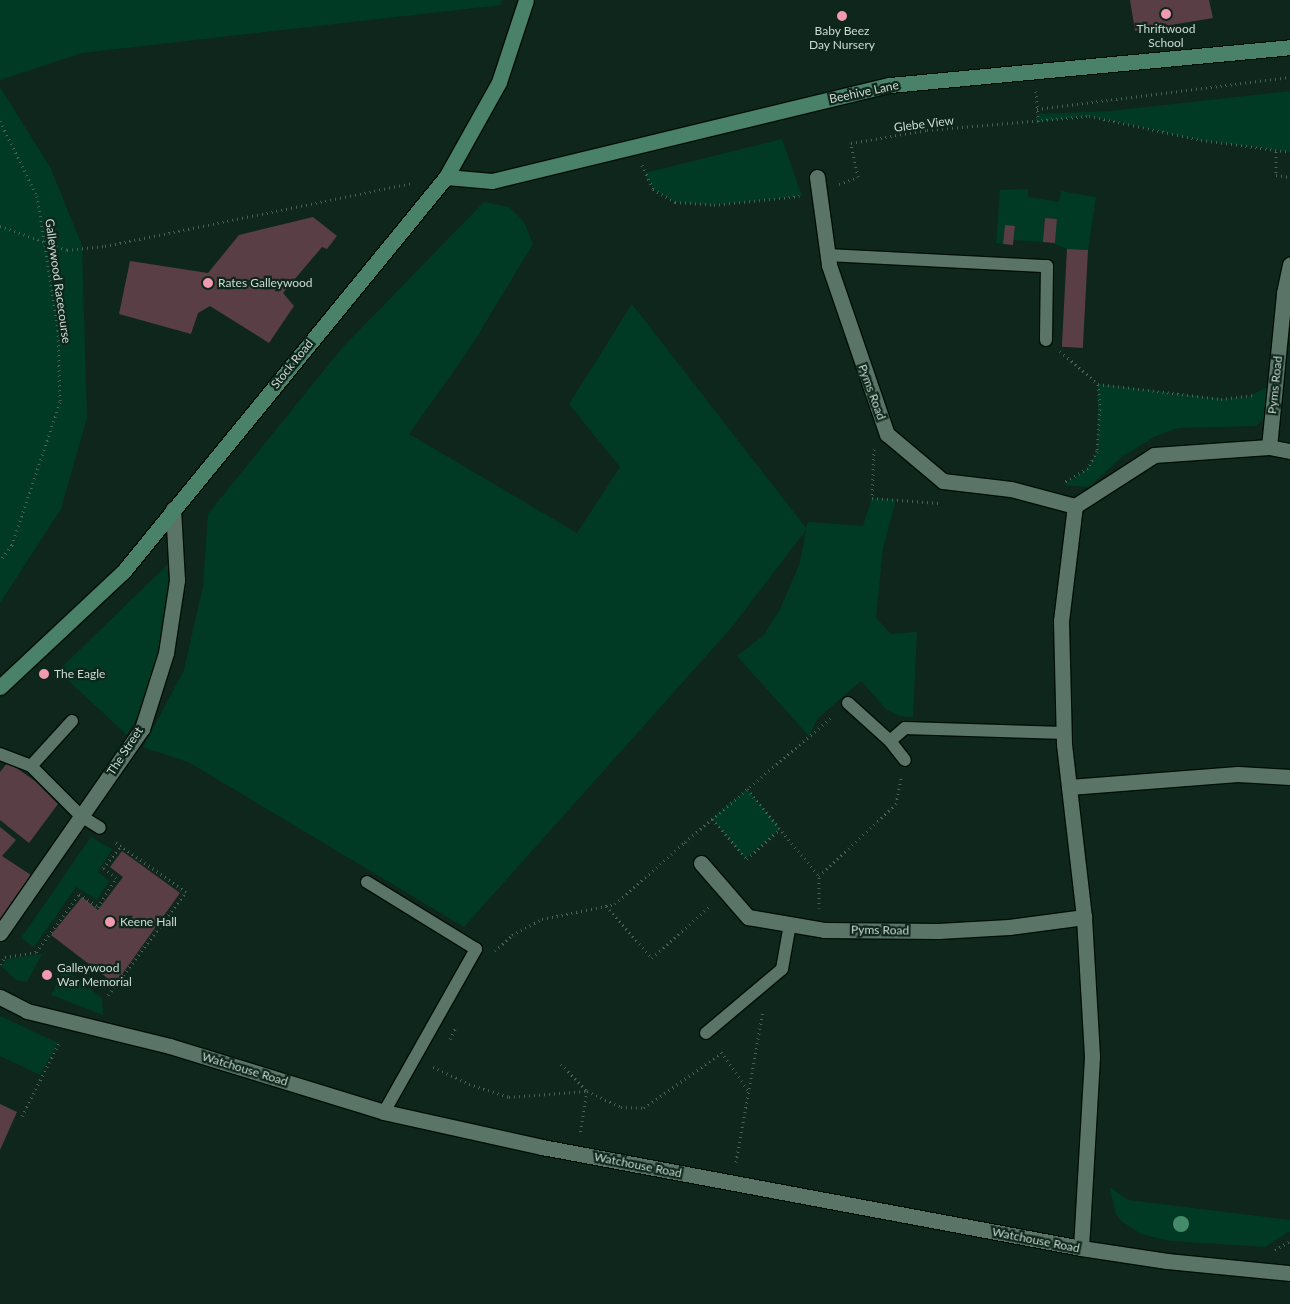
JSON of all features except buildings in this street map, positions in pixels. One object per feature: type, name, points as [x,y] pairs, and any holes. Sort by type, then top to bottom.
[{"type":"main road","name":"Stock Road","points":[[0,687],[123,572],[446,177],[499,82],[526,0]]},
{"type":"main road","name":"Beehive Lane","points":[[446,177],[492,181],[890,85],[1290,47]]},
{"type":"street","name":"Pyms Road","points":[[818,184],[828,255],[887,434],[943,481],[1011,489],[1076,506]]},
{"type":"street","name":"Pyms Road","points":[[1269,447],[1290,265]]},
{"type":"street","points":[[1081,1248],[1092,1056],[1084,917],[1064,733],[1062,621],[1076,506],[1154,454],[1269,447],[1290,451]]},
{"type":"street","name":"The Street","points":[[0,933],[142,728],[166,653],[177,580],[173,509]]},
{"type":"street","points":[[1069,787],[1238,774],[1290,777]]},
{"type":"street","name":"Pyms Road","points":[[701,863],[748,917],[818,929],[938,931],[1009,927],[1084,917]]},
{"type":"street","name":"Watchouse Road","points":[[0,997],[26,1011],[170,1046],[384,1112],[577,1154],[1081,1248],[1167,1261],[1290,1273]]},
{"type":"lane","points":[[828,255],[1047,266],[1046,340]]},
{"type":"lane","points":[[848,703],[890,741],[905,760]]},
{"type":"lane","points":[[31,766],[72,722]]},
{"type":"lane","points":[[890,741],[905,728],[1064,733]]},
{"type":"lane","points":[[0,754],[31,766],[80,818],[100,828]]},
{"type":"lane","points":[[367,882],[476,949],[384,1112]]},
{"type":"lane","points":[[706,1033],[768,983],[782,969],[790,924]]},
{"type":"path","points":[[1035,71],[1038,122]]},
{"type":"path","points":[[1037,109],[1290,77]]},
{"type":"path","name":"Glebe View","points":[[636,146],[653,189],[675,202],[714,205],[758,203],[818,184],[858,178],[851,143],[927,130],[1038,122],[1089,116],[1147,130],[1290,152]]},
{"type":"path","name":"Galleywood Racecourse","points":[[0,121],[37,196],[58,330],[60,402],[12,545],[0,561]]},
{"type":"path","points":[[1276,151],[1276,175],[1290,177]]},
{"type":"path","points":[[0,226],[45,240],[67,250],[105,246],[446,177]]},
{"type":"path","points":[[1046,340],[1098,384],[1221,399],[1249,397],[1275,382]]},
{"type":"path","points":[[1059,502],[1065,482],[1088,468],[1097,450],[1098,384]]},
{"type":"path","points":[[872,498],[950,504]]},
{"type":"path","points":[[493,953],[512,935],[542,919],[615,904],[848,703]]},
{"type":"path","points":[[819,876],[896,804],[905,760]]},
{"type":"path","points":[[747,789],[819,876],[818,929]]},
{"type":"path","points":[[80,818],[186,892],[108,995]]},
{"type":"path","points":[[712,819],[747,859],[780,830]]},
{"type":"path","points":[[685,842],[701,863]]},
{"type":"path","points":[[0,964],[5,957],[36,952],[80,894],[98,907],[116,878],[103,868],[121,846]]},
{"type":"path","points":[[606,905],[652,958],[726,892]]},
{"type":"path","points":[[732,1183],[768,983]]},
{"type":"path","points":[[446,1045],[458,1023]]},
{"type":"path","points":[[706,1033],[748,1090]]},
{"type":"path","points":[[22,1116],[61,1040]]},
{"type":"path","points":[[561,1064],[587,1091],[621,1107],[644,1108],[722,1053]]},
{"type":"path","points":[[427,1072],[434,1067],[438,1060]]},
{"type":"path","points":[[434,1067],[468,1084],[509,1097],[587,1091]]},
{"type":"path","points":[[577,1154],[587,1091]]},
{"type":"green space","points":[[0,0],[502,0],[501,5],[82,53],[0,80]]},
{"type":"green space","points":[[0,87],[50,167],[82,245],[87,418],[61,509],[0,603]]},
{"type":"green space","points":[[1290,91],[1290,152],[1201,140],[1089,116],[1038,122],[1037,114],[1110,111]]},
{"type":"green space","points":[[782,139],[802,196],[714,205],[675,202],[653,189],[645,173]]},
{"type":"green space","points":[[1028,189],[1028,197],[1059,202],[1061,191],[1096,197],[1088,250],[1067,249],[1054,244],[1057,219],[1045,218],[1043,242],[1013,240],[1015,227],[1005,225],[1003,244],[996,243],[1000,190]]},
{"type":"green space","points":[[484,202],[509,207],[524,222],[533,244],[470,348],[409,434],[577,533],[620,467],[569,404],[632,304],[806,528],[808,522],[863,526],[872,498],[896,500],[883,548],[876,618],[891,634],[917,632],[913,717],[899,716],[887,710],[861,681],[817,719],[809,736],[737,656],[764,635],[780,609],[800,563],[806,530],[732,627],[464,927],[190,763],[143,747],[184,670],[203,586],[208,514],[342,348]]},
{"type":"green space","points":[[1275,382],[1272,412],[1256,426],[1179,428],[1156,436],[1123,456],[1089,487],[1064,485],[1088,468],[1097,451],[1098,384],[1221,399],[1249,397]]},
{"type":"green space","points":[[170,562],[172,571],[168,626],[140,712],[127,735],[58,671]]},
{"type":"green space","points":[[747,789],[780,829],[745,858],[712,819]]},
{"type":"green space","points":[[91,837],[112,849],[98,872],[109,881],[97,900],[76,887],[34,947],[21,938]]},
{"type":"green space","points":[[42,954],[27,982],[16,980],[1,966],[7,959]]},
{"type":"green space","points":[[64,969],[102,998],[103,1015],[51,995]]},
{"type":"green space","points":[[0,1016],[58,1043],[40,1075],[0,1056]]},
{"type":"green space","points":[[1110,1187],[1128,1200],[1290,1220],[1290,1231],[1265,1247],[1170,1241],[1141,1234],[1121,1221],[1115,1212]]},
{"type":"place","name":"Thriftwood School","points":[[1166,14]]},
{"type":"place","name":"Baby Beez Day Nursery","points":[[842,16]]},
{"type":"place","name":"Rates Galleywood","points":[[208,283]]},
{"type":"place","name":"The Eagle","points":[[44,674]]},
{"type":"place","name":"Keene Hall","points":[[110,922]]},
{"type":"place","name":"Galleywood War Memorial","points":[[47,975]]}]
